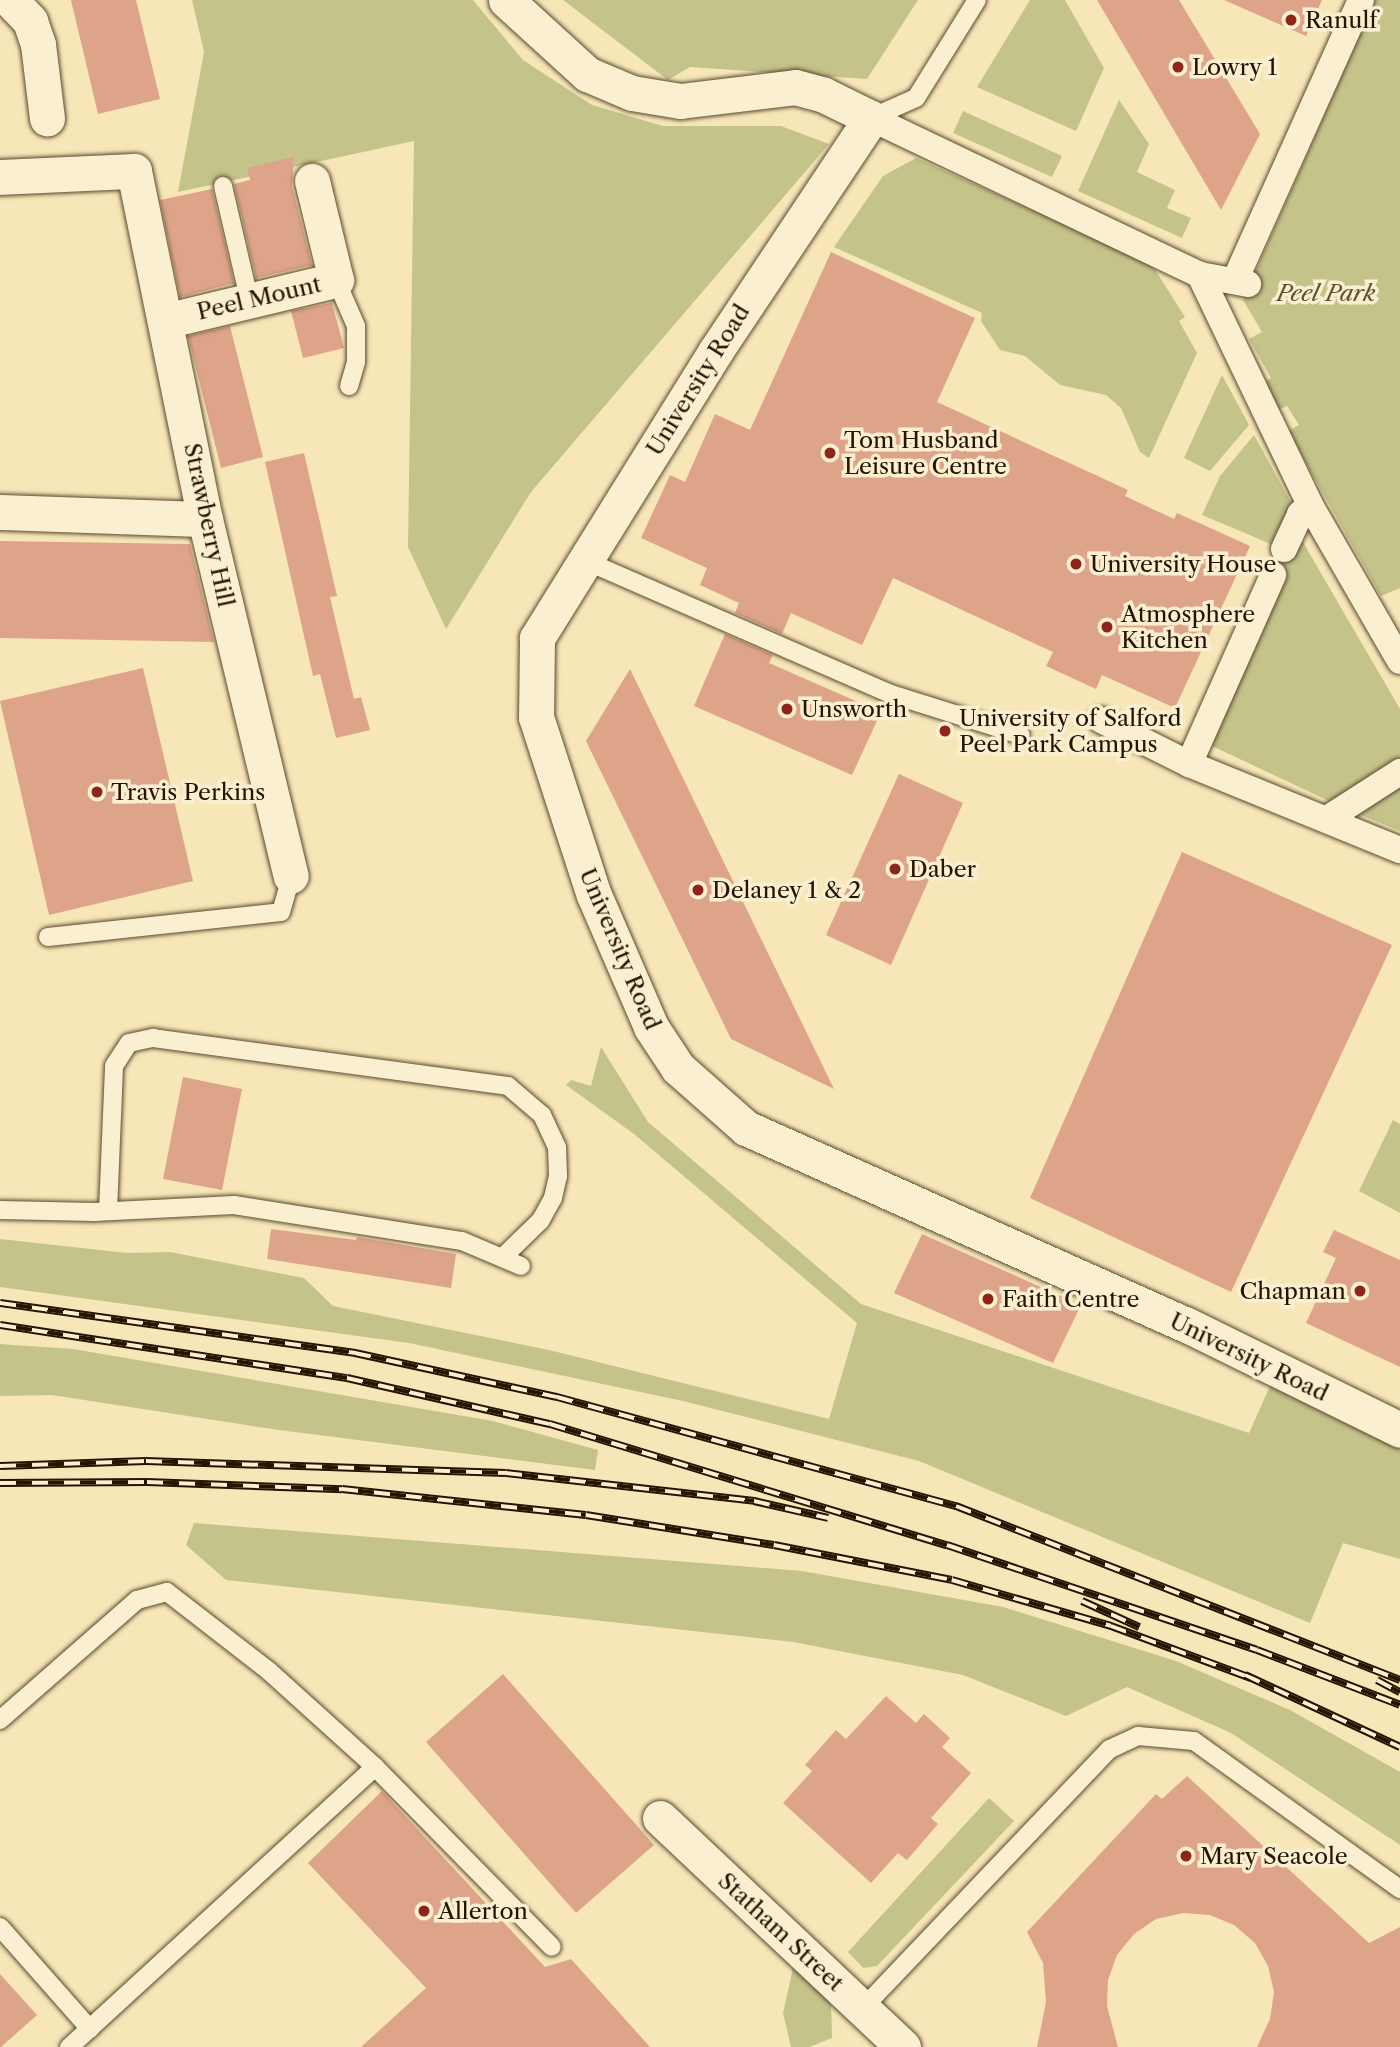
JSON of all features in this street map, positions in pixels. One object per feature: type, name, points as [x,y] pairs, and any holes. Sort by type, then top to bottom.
[{"type":"street","points":[[506,0],[587,74],[632,93],[680,101],[795,87],[824,94],[1200,275],[1242,281],[1361,0]]},
{"type":"street","points":[[21,7],[38,44],[47,118]]},
{"type":"street","name":"University Road","points":[[871,118],[584,560],[537,638],[537,717],[594,895],[651,1027],[678,1068],[746,1128],[1187,1325],[1400,1430]]},
{"type":"street","name":"Strawberry Hill","points":[[0,177],[134,171],[205,519],[291,876]]},
{"type":"street","name":"Peel Mount","points":[[165,321],[336,280],[313,181]]},
{"type":"street","points":[[1200,275],[1310,505],[1400,661]]},
{"type":"street","points":[[1284,549],[1300,514],[1310,505]]},
{"type":"street","points":[[0,512],[205,519]]},
{"type":"street","points":[[1189,764],[1273,575]]},
{"type":"street","points":[[1101,720],[1189,764],[1400,850]]},
{"type":"street","points":[[1327,819],[1400,772]]},
{"type":"street","name":"Statham Street","points":[[660,1818],[903,2047]]},
{"type":"lane","points":[[871,118],[916,98],[977,0]]},
{"type":"lane","points":[[223,186],[249,299]]},
{"type":"lane","points":[[336,280],[356,326],[356,362],[349,386]]},
{"type":"lane","points":[[584,560],[891,694],[1021,735]]},
{"type":"lane","points":[[48,937],[281,912],[291,876]]},
{"type":"lane","points":[[108,1211],[114,1066],[129,1043],[153,1038],[508,1086],[542,1115],[556,1147],[558,1176],[553,1198],[540,1221],[503,1257]]},
{"type":"lane","points":[[0,1210],[108,1211],[234,1205],[462,1241],[521,1266]]},
{"type":"lane","points":[[0,1720],[137,1600],[167,1592],[270,1672],[375,1767],[552,1947]]},
{"type":"lane","points":[[862,2009],[1110,1749],[1138,1736],[1194,1741],[1400,1889]]},
{"type":"lane","points":[[69,2047],[375,1767]]},
{"type":"lane","points":[[0,1927],[90,2029]]},
{"type":"green space","points":[[192,0],[473,0],[523,60],[592,105],[663,126],[781,126],[829,144],[531,492],[446,629],[408,547],[414,141],[178,192],[204,52]]},
{"type":"green space","points":[[563,0],[918,0],[867,79],[690,67],[668,80]]},
{"type":"green space","points":[[1030,0],[1065,0],[1104,68],[1076,131],[977,87]]},
{"type":"green space","name":"Peel Park","points":[[1375,0],[1400,0],[1400,588],[1381,596],[1288,431],[1299,425],[1287,406],[1278,410],[1263,383],[1271,378],[1249,339],[1262,332],[1243,300]]},
{"type":"green space","points":[[1119,100],[1149,144],[1137,172],[1175,190],[1167,208],[1191,218],[1182,238],[1078,191]]},
{"type":"green space","points":[[963,111],[1062,156],[1052,177],[953,133]]},
{"type":"green space","points":[[916,158],[1146,261],[1156,271],[1185,317],[1179,321],[1197,353],[1149,458],[1140,452],[1121,408],[1106,395],[1060,385],[1025,356],[1000,350],[981,321],[982,313],[834,247],[883,176]]},
{"type":"green space","points":[[1222,375],[1249,425],[1210,471],[1184,458]]},
{"type":"green space","points":[[1254,435],[1294,508],[1278,547],[1202,515],[1220,476]]},
{"type":"green space","points":[[1297,532],[1400,709],[1400,761],[1331,802],[1212,746],[1210,740]]},
{"type":"green space","points":[[1400,783],[1400,831],[1354,812]]},
{"type":"green space","points":[[601,1047],[648,1122],[861,1304],[1249,1433],[1270,1386],[1400,1445],[1400,1559],[1343,1543],[1310,1623],[919,1461],[683,1401],[409,1343],[0,1287],[0,1239],[127,1253],[170,1252],[304,1278],[333,1306],[549,1350],[829,1419],[857,1323],[634,1134],[566,1085],[571,1080],[591,1086]]},
{"type":"green space","points":[[1393,1120],[1400,1124],[1400,1213],[1359,1191]]},
{"type":"green space","points":[[0,1344],[73,1349],[493,1421],[598,1450],[595,1470],[279,1430],[52,1395],[0,1396]]},
{"type":"green space","points":[[194,1523],[802,1571],[1003,1607],[1176,1661],[1290,1710],[1400,1772],[1400,1845],[1231,1733],[1127,1687],[1066,1716],[963,1675],[793,1642],[226,1580],[186,1545]]},
{"type":"green space","points":[[989,1798],[1014,1821],[877,1966],[863,1968],[848,1952]]},
{"type":"green space","points":[[793,1968],[831,2002],[832,2038],[809,2047],[791,2047],[783,2013]]},
{"type":"building","points":[[71,0],[136,0],[160,99],[98,114]]},
{"type":"building","name":"Lowry 1","points":[[1097,0],[1179,0],[1260,134],[1221,210]]},
{"type":"building","name":"Ranulf","points":[[1224,0],[1322,0],[1306,36]]},
{"type":"building","points":[[294,157],[292,186],[312,265],[256,278],[234,184],[250,180],[247,168]]},
{"type":"building","points":[[212,189],[234,283],[180,297],[160,200]]},
{"type":"building","points":[[831,252],[975,318],[937,402],[1128,490],[1125,496],[1174,519],[1177,513],[1250,546],[1175,708],[1102,675],[1096,689],[1046,666],[1053,652],[893,578],[862,645],[791,613],[782,634],[735,613],[739,603],[700,585],[707,568],[641,538],[670,475],[685,482],[715,414],[750,430]]},
{"type":"building","points":[[332,303],[344,348],[303,358],[291,311]]},
{"type":"building","points":[[230,326],[263,457],[221,468],[188,336]]},
{"type":"building","points":[[304,453],[337,596],[330,597],[354,699],[361,697],[370,730],[336,738],[320,674],[313,676],[265,462]]},
{"type":"building","points":[[0,541],[190,544],[214,642],[0,638]]},
{"type":"building","name":"Unsworth","points":[[725,634],[773,655],[769,663],[881,712],[852,775],[694,706]]},
{"type":"building","name":"Travis Perkins","points":[[143,668],[193,881],[49,915],[0,701]]},
{"type":"building","name":"Delaney 1 & 2","points":[[630,669],[834,1089],[731,1039],[586,741]]},
{"type":"building","name":"Daber","points":[[899,774],[963,803],[891,965],[826,935]]},
{"type":"building","points":[[1182,852],[1392,945],[1231,1292],[1030,1198]]},
{"type":"building","points":[[183,1077],[242,1089],[222,1190],[163,1179]]},
{"type":"building","points":[[271,1229],[356,1240],[357,1237],[456,1254],[451,1288],[267,1259]]},
{"type":"building","name":"Chapman","points":[[1334,1230],[1400,1260],[1400,1367],[1306,1323],[1336,1258],[1323,1252]]},
{"type":"building","name":"Faith Centre","points":[[922,1234],[1081,1305],[1053,1363],[894,1293]]},
{"type":"building","points":[[503,1674],[654,1845],[576,1913],[426,1742]]},
{"type":"building","points":[[886,1696],[916,1723],[924,1714],[950,1738],[942,1747],[971,1773],[931,1818],[938,1824],[907,1860],[898,1853],[871,1883],[783,1803],[812,1771],[805,1765],[836,1730],[846,1739]]},
{"type":"building","name":"Mary Seacole","points":[[1187,1776],[1369,1943],[1400,1927],[1400,2047],[1257,2047],[1270,2019],[1274,1992],[1268,1966],[1255,1943],[1234,1925],[1210,1915],[1183,1913],[1156,1919],[1134,1934],[1117,1955],[1108,1980],[1107,2006],[1118,2047],[1037,2047],[1046,2002],[1043,1963],[1027,1932],[1156,1794],[1162,1799]]},
{"type":"building","name":"Allerton","points":[[382,1791],[545,1967],[571,1959],[650,2047],[361,2047],[426,1988],[308,1863]]},
{"type":"building","points":[[0,1974],[37,2015],[1,2047],[0,2047]]},
{"type":"railway","points":[[0,1303],[355,1353],[557,1397],[956,1506],[1400,1680]]},
{"type":"railway","points":[[0,1325],[347,1378],[550,1424],[947,1545],[1257,1650],[1400,1705]]},
{"type":"railway","points":[[0,1466],[146,1461],[506,1473],[754,1501],[828,1518]]},
{"type":"railway","points":[[0,1483],[147,1482],[342,1489],[586,1515],[774,1545],[952,1580],[1111,1626],[1251,1678]]},
{"type":"railway","points":[[1082,1601],[1139,1627]]},
{"type":"railway","points":[[1245,1675],[1400,1747]]},
{"type":"railway","points":[[1377,1680],[1400,1692]]},
{"type":"place","name":"Ranulf","points":[[1291,20]]},
{"type":"place","name":"Lowry 1","points":[[1178,67]]},
{"type":"place","name":"Tom Husband Leisure Centre","points":[[830,453]]},
{"type":"place","name":"University House","points":[[1076,564]]},
{"type":"place","name":"Atmosphere Kitchen","points":[[1107,627]]},
{"type":"place","name":"Unsworth","points":[[787,709]]},
{"type":"place","name":"University of Salford Peel Park Campus","points":[[945,731]]},
{"type":"place","name":"Travis Perkins","points":[[97,792]]},
{"type":"place","name":"Daber","points":[[895,869]]},
{"type":"place","name":"Delaney 1 & 2","points":[[698,890]]},
{"type":"place","name":"Chapman","points":[[1360,1291]]},
{"type":"place","name":"Faith Centre","points":[[988,1299]]},
{"type":"place","name":"Mary Seacole","points":[[1186,1856]]},
{"type":"place","name":"Allerton","points":[[424,1911]]}]
